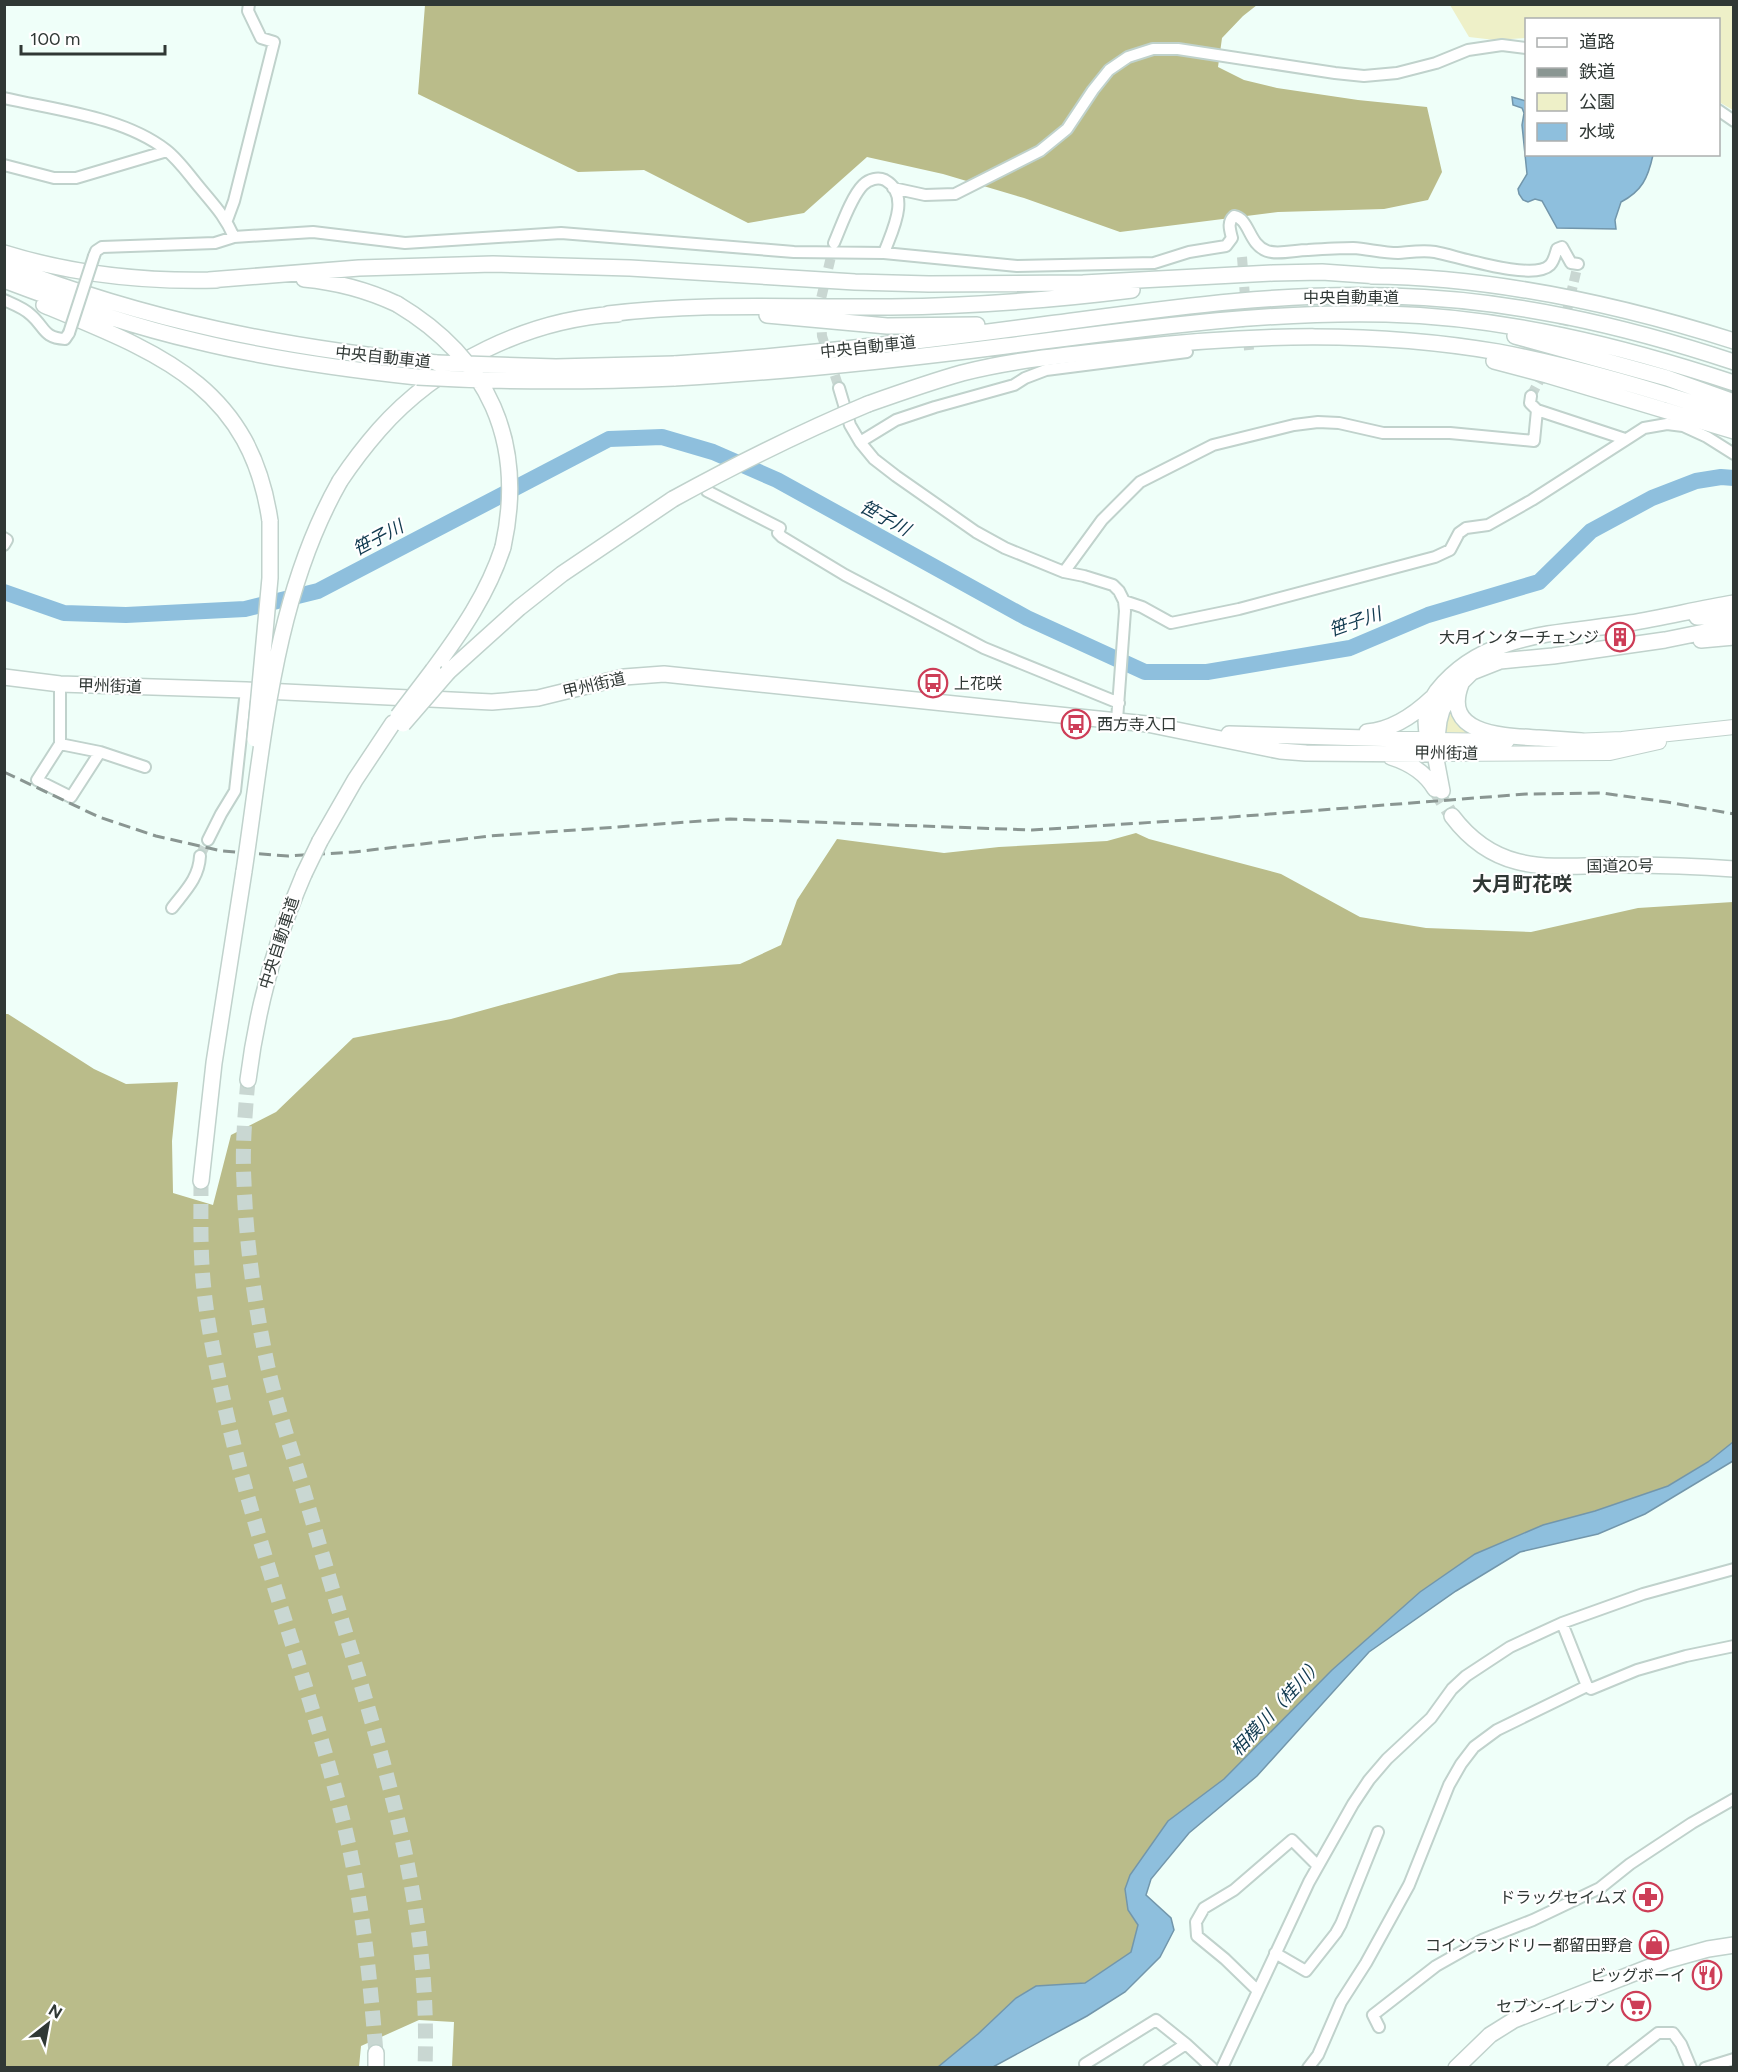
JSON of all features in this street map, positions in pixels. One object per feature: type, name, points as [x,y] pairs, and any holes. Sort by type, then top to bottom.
[{"type":"highway","points":[[4,253],[94,274],[155,280],[322,280],[359,289],[397,304],[426,322],[457,351],[484,390],[494,410],[506,447],[511,478],[511,501],[503,547],[487,588],[459,636],[398,723]]},
{"type":"highway","points":[[209,280],[359,268],[493,264],[630,268],[855,282],[929,284],[1083,284],[1322,272],[1461,281],[1545,294],[1641,314],[1734,341]]},
{"type":"highway","name":"中央自動車道","points":[[4,265],[88,296],[199,327],[313,349],[437,363],[674,371],[788,370],[1226,320],[1388,314],[1495,324],[1545,332],[1642,355],[1734,383]]},
{"type":"highway","points":[[201,1181],[210,1098],[243,871],[275,670],[288,609],[312,535],[340,481],[380,429],[426,387],[450,370],[504,341],[538,329],[608,314],[708,306],[890,307],[972,304],[1038,300],[1220,281],[1379,276]]},
{"type":"highway","name":"中央自動車道","points":[[4,280],[84,309],[195,341],[308,363],[417,377],[488,381],[550,381],[674,371],[1166,308],[1265,299],[1342,296],[1448,299],[1546,311],[1597,322],[1734,362]]},
{"type":"highway","points":[[4,289],[130,341],[171,364],[207,391],[234,424],[254,459],[267,499],[270,521],[270,578],[243,871]]},
{"type":"highway","points":[[608,314],[709,312],[887,326],[938,327],[999,324],[1166,308]]},
{"type":"highway","points":[[1324,315],[1439,323],[1519,337],[1667,378],[1734,402]]},
{"type":"highway","points":[[398,723],[448,672],[519,608],[562,574],[674,499],[815,426],[926,383],[965,373],[1012,364],[1172,343],[1310,336],[1402,340],[1496,352],[1591,373],[1734,416]]},
{"type":"highway","points":[[1310,336],[1450,352],[1499,362],[1734,430]]},
{"type":"highway","points":[[1661,618],[1734,598]]},
{"type":"highway","points":[[1301,737],[1370,732],[1381,729],[1413,714],[1433,697],[1456,670],[1469,660],[1505,644],[1528,638],[1661,618],[1734,603]]},
{"type":"highway","points":[[1661,618],[1734,615]]},
{"type":"highway","points":[[1433,745],[1442,710],[1453,691],[1473,672],[1500,661],[1665,640],[1734,626]]},
{"type":"highway","points":[[1665,640],[1712,640],[1734,637]]},
{"type":"highway","name":"甲州街道","points":[[4,677],[60,684],[492,702],[538,699],[624,677],[664,674],[1117,720],[1181,730],[1280,751],[1376,753],[1433,745]]},
{"type":"highway","points":[[1462,681],[1458,691],[1458,709],[1462,717],[1476,730],[1503,736],[1581,741]]},
{"type":"highway","points":[[1376,753],[1412,765],[1438,790],[1433,745],[1425,725],[1426,714],[1433,697]]},
{"type":"highway","name":"中央自動車道","points":[[248,1080],[254,1031],[266,978],[289,908],[320,841],[355,780],[398,723]]},
{"type":"highway","name":"甲州街道","points":[[1181,730],[1433,745]]},
{"type":"highway","name":"国道20号","points":[[1452,816],[1472,838],[1497,855],[1538,866],[1673,865],[1734,868]]},
{"type":"highway","points":[[1456,2067],[1490,2035],[1514,2020],[1665,1961],[1708,1949],[1734,1945]]},
{"type":"main road","name":"甲州街道","points":[[1433,745],[1610,753],[1734,726]]},
{"type":"main road","name":"甲州街道","points":[[1433,745],[1622,739],[1711,730]]},
{"type":"street","points":[[226,220],[234,201],[273,42],[261,38],[248,11],[249,4]]},
{"type":"street","points":[[893,188],[925,195],[955,194],[1040,151],[1067,129],[1108,70],[1128,57],[1153,49],[1178,49],[1364,76],[1397,73],[1436,63],[1468,50],[1502,45],[1525,48]]},
{"type":"street","points":[[4,98],[92,118],[143,136],[167,151],[226,220],[234,237]]},
{"type":"street","points":[[1720,111],[1734,121]]},
{"type":"street","points":[[4,165],[54,178],[76,178],[167,151]]},
{"type":"street","points":[[834,243],[862,185],[872,179],[883,179],[893,188],[898,201],[897,215],[884,253]]},
{"type":"street","points":[[4,300],[32,316],[47,334],[57,339],[65,339],[96,251],[102,247],[215,243],[234,237],[314,232],[405,243],[561,233],[794,252],[884,253],[1017,266],[1154,263],[1189,252],[1226,246],[1232,238],[1230,224],[1234,216],[1244,221],[1252,240],[1266,251],[1276,253],[1288,250],[1354,248],[1386,252],[1432,252],[1519,271],[1544,269],[1550,265],[1557,249],[1562,248],[1571,263],[1578,264]]},
{"type":"street","points":[[860,442],[896,420],[1014,385],[1046,370],[1187,352]]},
{"type":"street","points":[[839,388],[850,425],[860,442],[874,459],[896,477],[976,532],[1005,548],[1064,572],[1113,585],[1119,591],[1124,606],[1117,720]]},
{"type":"street","points":[[1531,396],[1530,403],[1537,410],[1626,440]]},
{"type":"street","points":[[1064,572],[1102,520],[1140,482],[1213,445],[1294,425],[1318,422],[1339,423],[1383,433],[1450,433],[1534,441],[1537,410]]},
{"type":"street","points":[[1124,606],[1142,607],[1171,623],[1239,609],[1435,557],[1450,550],[1459,533],[1466,528],[1488,525],[1532,500],[1644,428],[1667,424],[1683,426],[1707,437],[1734,454]]},
{"type":"street","points":[[707,491],[780,528],[778,533],[782,537],[845,575],[984,648],[1119,702]]},
{"type":"street","points":[[60,684],[60,744],[37,780],[71,796],[100,752]]},
{"type":"street","points":[[208,840],[236,791],[246,690]]},
{"type":"street","points":[[60,744],[100,752],[145,767]]},
{"type":"street","points":[[171,908],[195,879],[200,856]]},
{"type":"street","points":[[1222,2067],[1318,1866],[1368,1780],[1431,1718],[1452,1689],[1466,1676],[1510,1647],[1562,1623],[1643,1594],[1734,1569]]},
{"type":"street","points":[[1562,1623],[1587,1686],[1591,1689],[1636,1670],[1734,1646]]},
{"type":"street","points":[[1308,2067],[1318,2055],[1341,2002],[1366,1963],[1409,1885],[1449,1785],[1461,1764],[1474,1747],[1497,1730],[1587,1686]]},
{"type":"street","points":[[1379,2027],[1373,2015],[1436,1966],[1482,1940],[1533,1920],[1600,1888],[1630,1864],[1692,1823],[1734,1799]]},
{"type":"street","points":[[1275,1953],[1306,1971],[1341,1924],[1378,1832]]},
{"type":"street","points":[[1258,1990],[1197,1936],[1196,1922],[1204,1908],[1234,1890],[1292,1840],[1318,1866]]},
{"type":"street","points":[[1087,2067],[1084,2064],[1156,2020],[1212,2067]]},
{"type":"street","points":[[1613,2067],[1658,2033],[1672,2033],[1681,2044],[1691,2067]]},
{"type":"street","points":[[1149,2067],[1186,2044]]},
{"type":"street","points":[[1705,2067],[1734,2059]]},
{"type":"green space","points":[[425,5],[1257,5],[1222,38],[1218,67],[1244,80],[1277,88],[1427,107],[1442,172],[1428,200],[1384,209],[1278,212],[1120,232],[1024,198],[943,174],[867,157],[804,213],[748,223],[644,170],[578,172],[418,94]]},
{"type":"green space","points":[[1450,5],[1733,5],[1733,110],[1720,103],[1720,18],[1525,18],[1525,38],[1495,40],[1469,37]]},
{"type":"green space","points":[[1450,701],[1460,725],[1469,733],[1441,732]]},
{"type":"green space","points":[[1136,833],[1149,839],[1281,874],[1360,917],[1426,928],[1531,932],[1638,908],[1733,902],[1733,1442],[1708,1462],[1668,1486],[1595,1511],[1543,1525],[1475,1554],[1420,1592],[1332,1670],[1224,1779],[1168,1821],[1128,1910],[1138,1925],[1131,1952],[1085,1983],[1036,1986],[1016,1998],[938,2067],[452,2067],[454,2022],[419,2020],[361,2046],[359,2067],[5,2067],[4,1014],[8,1014],[94,1069],[126,1084],[178,1082],[172,1141],[173,1193],[213,1205],[231,1135],[276,1112],[353,1038],[451,1019],[619,973],[740,964],[781,945],[797,900],[837,839],[944,853],[999,847],[1107,841]]},
{"type":"water","points":[[1512,97],[1525,101],[1525,154],[1522,125],[1524,113],[1522,108],[1513,105]]},
{"type":"water","points":[[1525,156],[1653,156],[1643,183],[1621,202],[1615,220],[1616,229],[1557,228],[1542,201],[1535,199],[1528,202],[1523,200],[1519,194],[1518,189],[1527,174]]},
{"type":"water","points":[[1733,1442],[1733,1461],[1645,1514],[1598,1534],[1520,1552],[1456,1591],[1369,1652],[1257,1776],[1189,1833],[1151,1879],[1146,1895],[1171,1918],[1174,1930],[1160,1957],[1125,1992],[1087,2016],[993,2067],[938,2067],[1016,1998],[1036,1986],[1085,1983],[1131,1952],[1138,1925],[1128,1910],[1125,1889],[1130,1875],[1168,1821],[1224,1779],[1332,1670],[1420,1592],[1475,1554],[1543,1525],[1595,1511],[1668,1486],[1708,1462]]},
{"type":"waterway","name":"笹子川","points":[[4,592],[64,613],[126,615],[245,609],[318,591],[609,439],[662,437],[713,452],[777,480],[1027,618],[1145,672],[1207,672],[1350,648],[1428,615],[1539,582],[1591,531],[1652,498],[1696,481],[1721,477],[1734,478]]},
{"type":"tunnel","points":[[834,244],[820,303],[822,336],[839,388]]},
{"type":"tunnel","points":[[1242,257],[1249,350]]},
{"type":"tunnel","points":[[1560,340],[1578,264]]},
{"type":"tunnel","points":[[1531,396],[1545,370]]},
{"type":"tunnel","points":[[1435,789],[1452,816]]},
{"type":"tunnel","points":[[200,856],[208,840]]},
{"type":"tunnel","points":[[248,1080],[244,1144],[245,1205],[259,1322],[275,1397],[361,1684],[399,1827],[417,1921],[425,2017],[425,2068]]},
{"type":"tunnel","points":[[201,1181],[203,1276],[215,1357],[247,1494],[315,1719],[346,1833],[365,1943],[376,2053]]},
{"type":"railway","points":[[4,772],[99,817],[156,836],[222,851],[288,856],[354,852],[490,836],[730,819],[1032,830],[1526,794],[1602,793],[1734,814]]},
{"type":"place","name":"大月インターチェンジ","points":[[1620,637]]},
{"type":"place","name":"上花咲","points":[[933,683]]},
{"type":"place","name":"西方寺入口","points":[[1076,724]]},
{"type":"place","name":"ドラッグセイムズ","points":[[1648,1897]]},
{"type":"place","name":"コインランドリー都留田野倉","points":[[1654,1945]]},
{"type":"place","name":"ビッグボーイ","points":[[1707,1975]]},
{"type":"place","name":"セブン-イレブン","points":[[1636,2006]]},
{"type":"district","name":"大月町花咲","points":[[1522,884]]},
{"type":"water label","name":"相模川（桂川）","points":[[1277,1707]]}]
